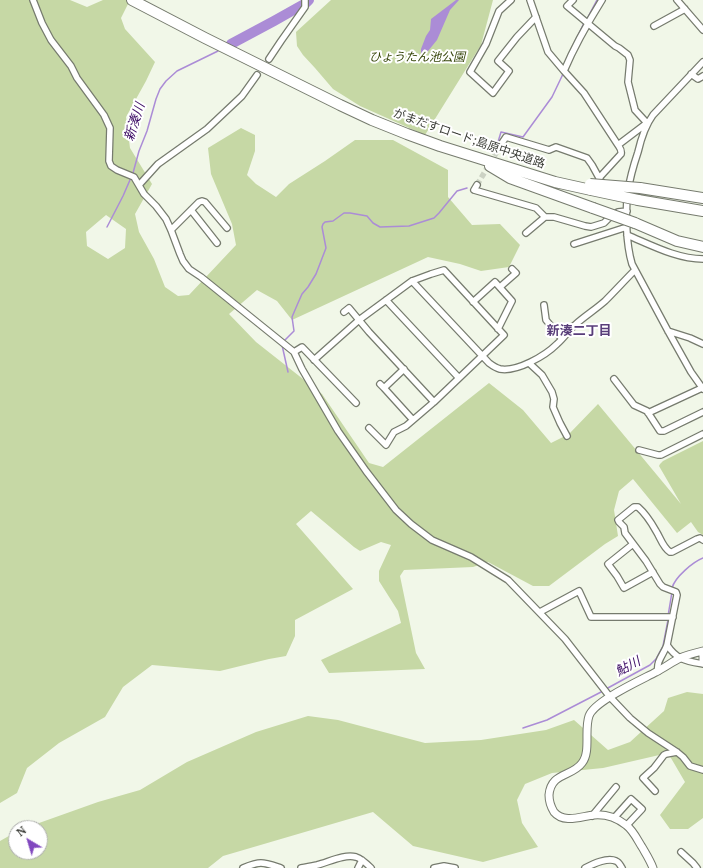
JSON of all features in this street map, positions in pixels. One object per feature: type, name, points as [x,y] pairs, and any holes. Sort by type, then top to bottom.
[{"type":"highway","name":"がまだすロード;島原中央道路","points":[[133,0],[205,38],[372,120],[413,136],[555,182],[590,187],[638,200],[703,211]]},
{"type":"highway","points":[[474,157],[510,178],[593,208],[631,225],[677,241],[703,247]]},
{"type":"highway","points":[[590,187],[640,188],[703,198]]},
{"type":"street","points":[[33,0],[42,23],[51,40],[70,66],[76,78],[104,116],[110,128],[109,161],[111,166],[132,176],[140,185],[144,194],[166,219],[172,230],[183,261],[189,269],[294,352],[302,369],[338,431],[366,472],[396,510],[432,540],[472,557],[508,580],[565,640],[608,695],[630,718],[648,733],[677,752],[690,766],[703,770]]},
{"type":"street","points":[[268,59],[306,7],[305,0]]},
{"type":"street","points":[[511,0],[499,11],[486,44],[470,72],[493,93],[509,71],[498,61],[517,37],[536,17]]},
{"type":"street","points":[[530,0],[548,52],[584,92],[621,150],[621,154],[599,178]]},
{"type":"street","points":[[573,0],[567,6],[628,55],[630,60],[628,82],[636,110],[647,123]]},
{"type":"street","points":[[564,71],[574,48],[602,0]]},
{"type":"street","points":[[677,0],[703,30]]},
{"type":"street","points":[[654,26],[685,9]]},
{"type":"street","points":[[618,145],[647,123],[703,62]]},
{"type":"street","points":[[691,74],[698,79],[703,76]]},
{"type":"street","points":[[140,185],[158,164],[206,129],[242,96],[257,75]]},
{"type":"street","points":[[647,123],[628,191],[627,211],[631,225],[627,235],[630,258],[635,270],[691,372],[703,388],[648,413]]},
{"type":"street","points":[[502,143],[506,137],[549,150],[556,147],[584,156],[590,161],[605,187],[613,190],[628,191]]},
{"type":"street","points":[[477,185],[474,190],[536,208],[545,217]]},
{"type":"street","points":[[172,230],[199,202],[203,201],[227,228]]},
{"type":"street","points":[[191,210],[217,243]]},
{"type":"street","points":[[526,233],[545,217],[554,217],[591,227],[604,223],[618,212],[627,211]]},
{"type":"street","points":[[574,244],[631,225]]},
{"type":"street","points":[[627,235],[657,248],[683,256],[703,259]]},
{"type":"street","points":[[500,287],[516,273],[512,269]]},
{"type":"street","points":[[314,360],[359,320],[412,281],[444,270],[504,335],[434,402],[406,426],[394,432],[386,445],[369,428]]},
{"type":"street","points":[[412,281],[482,356],[495,367],[508,369],[529,363],[552,350],[571,328],[605,301],[635,270]]},
{"type":"street","points":[[473,302],[495,282],[500,287],[512,301],[498,329]]},
{"type":"street","points":[[386,300],[459,378]]},
{"type":"street","points":[[544,305],[546,320],[562,339]]},
{"type":"street","points":[[344,312],[349,308],[434,402]]},
{"type":"street","points":[[668,331],[703,344]]},
{"type":"street","points":[[294,352],[302,347],[356,403]]},
{"type":"street","points":[[529,363],[542,375],[552,392],[554,399],[553,407],[568,436]]},
{"type":"street","points":[[404,369],[382,386],[413,420]]},
{"type":"street","points":[[614,379],[634,405],[648,413],[659,430],[662,431],[703,412]]},
{"type":"street","points":[[638,450],[661,455],[703,434]]},
{"type":"street","points":[[658,671],[658,662],[667,645],[670,616],[677,595],[673,591],[661,585],[618,520],[635,507],[638,507],[648,517],[668,552],[672,552],[697,539],[700,538],[703,540]]},
{"type":"street","points":[[633,544],[608,564],[618,576],[624,588],[652,572]]},
{"type":"street","points":[[540,612],[579,591],[591,617],[670,616]]},
{"type":"street","points":[[667,645],[672,652],[680,658],[689,662],[703,664]]},
{"type":"street","points":[[653,868],[637,838],[626,825],[614,818],[602,815],[563,818],[553,810],[551,806],[549,798],[550,790],[556,780],[578,768],[584,761],[586,755],[587,722],[592,710],[608,695],[658,671],[680,658],[703,652],[703,661]]},
{"type":"street","points":[[655,791],[643,778],[654,768],[664,755],[677,752]]},
{"type":"street","points":[[592,816],[616,787]]},
{"type":"street","points":[[614,818],[631,799],[642,809],[626,825]]},
{"type":"street","points":[[681,852],[697,868]]},
{"type":"street","points":[[302,868],[315,866],[343,857],[356,857],[371,868]]},
{"type":"street","points":[[358,868],[362,860]]},
{"type":"street","points":[[585,868],[606,860],[610,860],[619,863],[622,868]]},
{"type":"street","points":[[243,868],[260,862],[273,867],[281,868]]},
{"type":"street","points":[[434,868],[444,866],[455,868]]},
{"type":"green space","points":[[0,0],[70,0],[87,7],[103,0],[130,0],[121,18],[125,29],[155,62],[126,117],[130,148],[152,184],[135,214],[139,232],[154,259],[165,287],[178,296],[189,295],[236,245],[232,224],[211,174],[208,148],[241,128],[255,135],[255,151],[247,175],[256,184],[276,197],[289,184],[355,140],[393,140],[448,170],[448,197],[472,225],[500,224],[520,245],[509,267],[481,271],[460,264],[428,257],[292,320],[277,301],[257,290],[229,314],[256,342],[322,394],[369,463],[383,467],[489,383],[523,410],[551,443],[569,434],[598,404],[681,504],[659,466],[663,461],[703,441],[703,535],[698,532],[691,522],[677,533],[633,479],[619,491],[614,510],[618,536],[549,586],[533,586],[488,562],[473,567],[404,570],[400,576],[416,653],[425,669],[329,673],[321,660],[401,623],[398,611],[379,581],[379,571],[391,545],[381,542],[360,551],[311,511],[296,524],[353,589],[295,620],[295,636],[286,656],[220,671],[152,665],[123,687],[105,717],[59,743],[27,768],[17,793],[0,803]],"holes":[[[106,215],[126,229],[125,248],[108,259],[87,246],[86,232]]]},
{"type":"green space","name":"ひょうたん池公園","points":[[331,0],[493,0],[481,45],[425,135],[360,106],[333,89],[303,55],[297,46],[296,32]]},
{"type":"green space","points":[[687,692],[703,694],[703,818],[688,829],[670,829],[660,815],[685,782],[668,753],[603,768],[552,773],[525,784],[517,800],[522,823],[538,847],[483,862],[413,846],[373,812],[223,856],[208,868],[0,868],[0,841],[8,836],[8,860],[48,860],[47,820],[98,802],[140,790],[187,762],[256,732],[308,716],[338,720],[425,743],[481,740],[546,730],[574,720],[608,750],[630,742],[664,711],[668,698]]},
{"type":"shaded area","points":[[456,0],[459,0],[450,10],[437,40],[424,56],[421,54],[421,49],[430,30],[431,19]]},
{"type":"waterway","name":"新湊川","points":[[231,44],[309,0]]},
{"type":"waterway","points":[[588,17],[597,0]]},
{"type":"waterway","points":[[566,60],[584,23]]},
{"type":"waterway","name":"新湊川","points":[[107,227],[133,173],[160,89],[177,71],[218,51]]},
{"type":"waterway","points":[[498,142],[501,132],[523,137],[552,97],[563,74]]},
{"type":"waterway","points":[[284,341],[294,331],[292,317],[302,294],[316,274],[326,248],[322,227],[325,222],[333,221],[344,213],[350,213],[367,216],[373,223],[380,227],[409,226],[434,218],[457,191],[467,188]]},
{"type":"waterway","points":[[282,345],[288,372]]},
{"type":"waterway","name":"鮎川","points":[[672,588],[677,579],[685,570],[703,558]]},
{"type":"waterway","name":"鮎川","points":[[668,616],[672,592]]},
{"type":"waterway","name":"鮎川","points":[[606,689],[650,665],[656,659],[663,646],[668,620]]},
{"type":"waterway","name":"鮎川","points":[[523,728],[547,720],[603,691]]},
{"type":"tunnel","points":[[477,185],[502,143]]},
{"type":"district","name":"新湊二丁目","points":[[579,331]]}]
